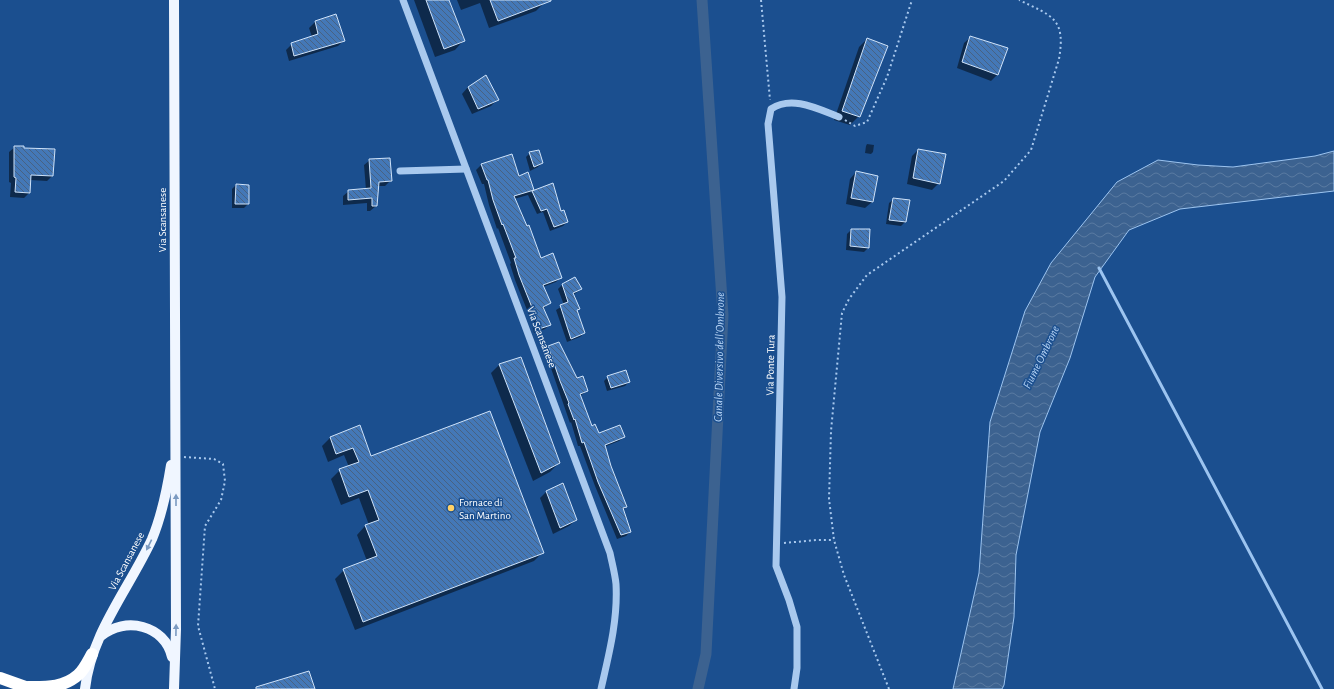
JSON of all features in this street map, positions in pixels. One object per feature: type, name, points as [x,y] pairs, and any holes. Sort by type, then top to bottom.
[{"type":"highway","points":[[0,678],[29,688],[59,686],[68,682],[79,674],[92,654]]},
{"type":"main road","name":"Via Scansanese","points":[[174,0],[174,439],[176,456],[176,629],[174,689]]},
{"type":"main road","name":"Via Scansanese","points":[[84,689],[92,654],[100,636],[145,553],[152,537],[166,494],[174,439]]},
{"type":"main road","points":[[100,636],[119,626],[134,624],[148,628],[165,642],[172,655],[174,669]]},
{"type":"street","name":"Via Scansanese","points":[[403,0],[610,553],[616,583],[616,606],[614,632],[601,689]]},
{"type":"street","points":[[774,107],[803,103],[839,117]]},
{"type":"street","name":"Via Ponte Tura","points":[[774,107],[768,124],[782,297],[776,566],[789,600],[797,628],[797,668],[794,689]]},
{"type":"street","points":[[400,171],[466,169]]},
{"type":"path","points":[[761,0],[774,107]]},
{"type":"path","points":[[839,117],[855,126],[867,122],[887,77],[912,0]]},
{"type":"path","points":[[889,689],[844,575],[834,540],[829,499],[831,431],[842,313],[849,299],[867,275],[1004,181],[1030,150],[1059,59],[1062,43],[1061,32],[1054,19],[1019,0]]},
{"type":"path","points":[[176,456],[214,459],[222,464],[225,481],[221,500],[205,526],[198,626],[215,689]]},
{"type":"path","points":[[788,542],[834,540]]},
{"type":"water","name":"Fiume Ombrone","points":[[1334,151],[1334,191],[1180,209],[1129,230],[1095,277],[1070,358],[1040,432],[1016,555],[1014,617],[1004,685],[1002,689],[953,689],[979,573],[990,422],[1025,311],[1051,263],[1117,182],[1158,160],[1198,165],[1233,167],[1315,156]]},
{"type":"building","points":[[426,0],[449,0],[465,41],[444,49]]},
{"type":"building","points":[[490,0],[551,0],[551,1],[498,21]]},
{"type":"building","points":[[336,14],[345,41],[294,56],[291,43],[318,34],[315,21]]},
{"type":"building","points":[[970,36],[1008,48],[998,75],[962,62]]},
{"type":"building","points":[[867,38],[888,46],[860,117],[842,111]]},
{"type":"building","points":[[486,75],[499,100],[478,109],[468,87]]},
{"type":"building","points":[[14,146],[24,146],[24,148],[55,149],[53,176],[31,175],[30,193],[15,192],[16,178],[14,177]]},
{"type":"building","points":[[918,149],[946,154],[940,184],[913,178]]},
{"type":"building","points":[[539,150],[543,163],[534,167],[529,152]]},
{"type":"building","points":[[512,154],[519,176],[528,172],[534,190],[514,196],[527,226],[529,225],[541,258],[553,253],[562,278],[543,285],[551,303],[543,307],[551,325],[539,329],[519,275],[514,258],[516,258],[503,224],[502,225],[488,180],[481,164]]},
{"type":"building","points":[[390,158],[392,181],[379,182],[377,206],[372,206],[372,198],[348,200],[348,190],[371,188],[369,159]]},
{"type":"building","points":[[856,171],[878,176],[873,202],[851,198]]},
{"type":"building","points":[[553,183],[561,211],[564,210],[568,222],[554,227],[547,209],[541,211],[532,191]]},
{"type":"building","points":[[236,184],[249,185],[249,204],[235,204]]},
{"type":"building","points":[[893,198],[910,200],[906,222],[889,220]]},
{"type":"building","points":[[851,229],[870,229],[869,248],[850,246]]},
{"type":"building","points":[[575,277],[582,289],[573,293],[580,309],[577,310],[585,333],[571,339],[560,305],[568,302],[562,284]]},
{"type":"building","points":[[559,342],[577,378],[583,376],[588,391],[580,394],[592,426],[595,424],[599,433],[620,425],[625,437],[605,445],[611,466],[627,507],[623,508],[631,532],[621,535],[598,482],[584,442],[582,443],[575,419],[574,420],[548,346]]},
{"type":"building","points":[[521,357],[560,463],[541,473],[499,364]]},
{"type":"building","points":[[626,370],[630,382],[611,388],[607,376]]},
{"type":"building","name":"Fornace di San Martino","points":[[490,411],[544,553],[363,622],[343,569],[377,556],[365,525],[379,520],[368,490],[349,497],[339,469],[359,462],[353,448],[336,454],[330,437],[360,425],[371,456]]},
{"type":"building","points":[[563,483],[577,520],[560,528],[546,491]]},
{"type":"building","points":[[309,671],[315,689],[256,689],[256,687]]},
{"type":"waterway","name":"Canale Diversivo dell'Ombrone","points":[[698,689],[706,654],[723,315],[702,0]]},
{"type":"waterway","points":[[1099,268],[1322,689]]},
{"type":"place","name":"Fornace di San Martino","points":[[451,508]]}]
